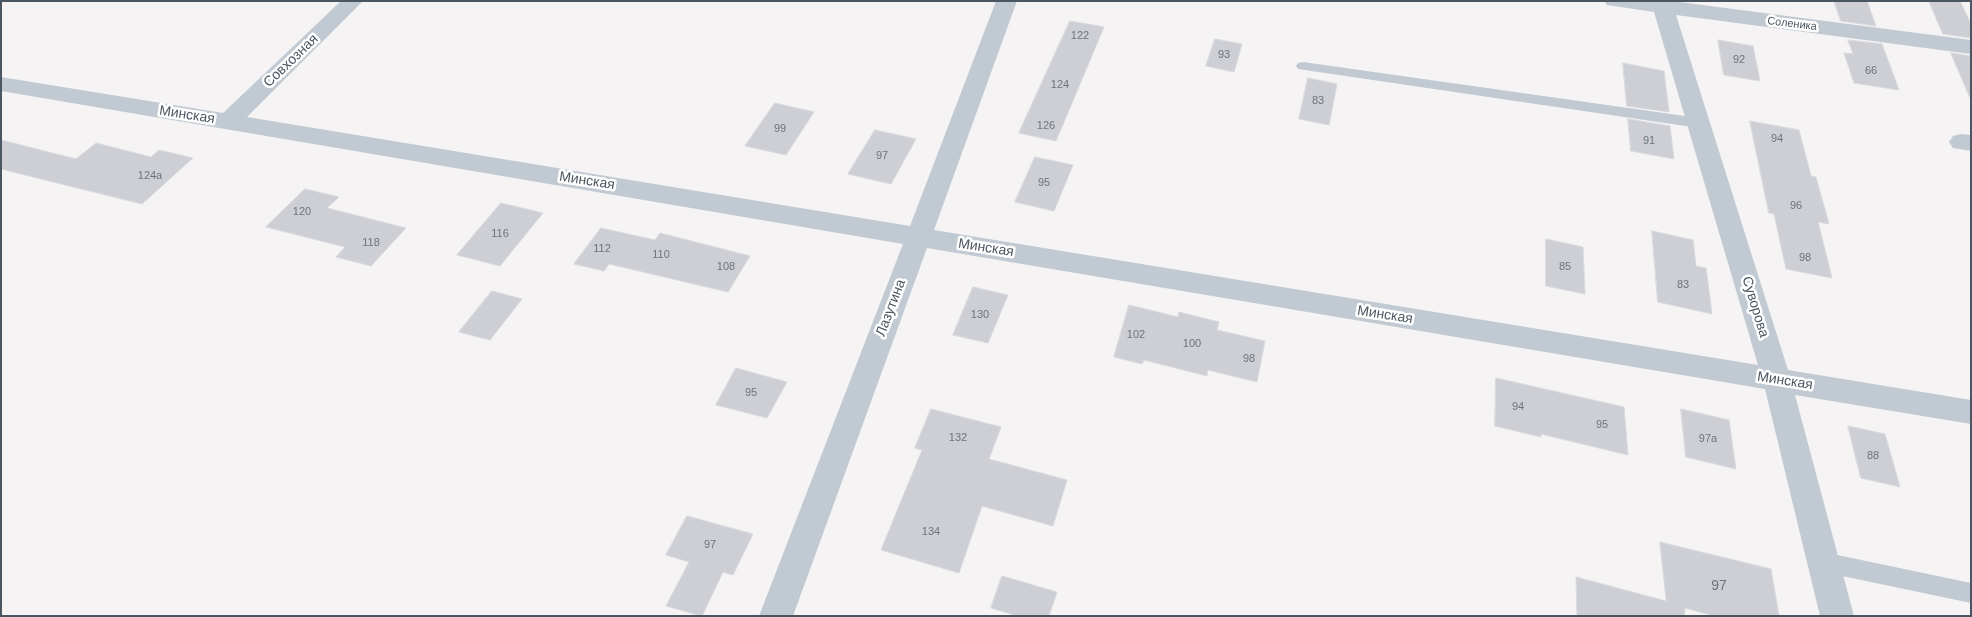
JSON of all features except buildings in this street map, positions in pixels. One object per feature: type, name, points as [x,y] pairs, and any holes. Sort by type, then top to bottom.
[{"type":"street","name":"Совхозная","points":[[229,122],[353,1]]},
{"type":"street","name":"Лазутина","points":[[776,616],[1007,1]]},
{"type":"street","name":"Соленика","points":[[1614,1],[1662,4],[1971,47]]},
{"type":"street","name":"Суворова","points":[[1662,4],[1777,380],[1837,616]]},
{"type":"street","name":"Минская","points":[[1,84],[1971,412]]},
{"type":"lane","points":[[1303,66],[1699,123]]},
{"type":"lane","points":[[1823,562],[1971,592]]}]
